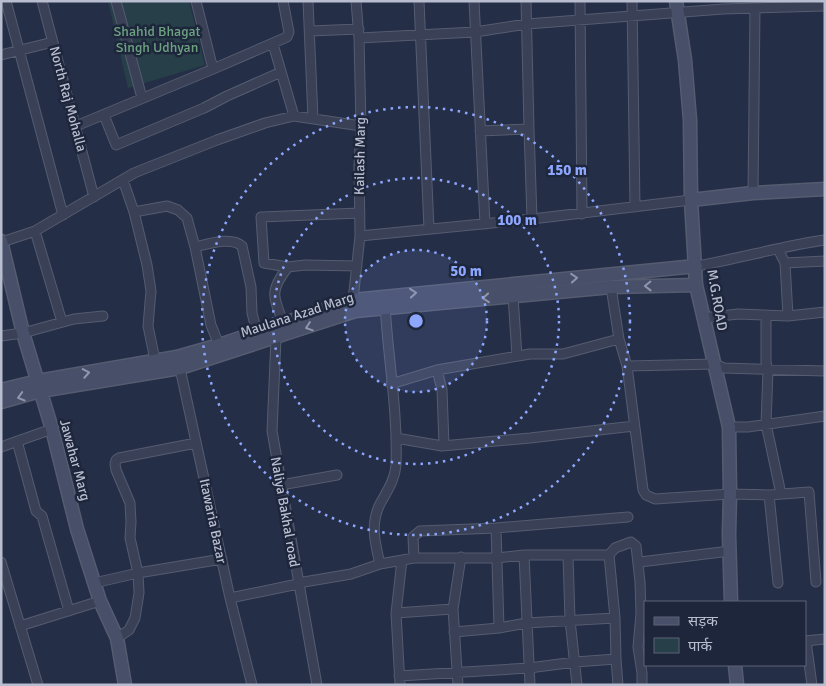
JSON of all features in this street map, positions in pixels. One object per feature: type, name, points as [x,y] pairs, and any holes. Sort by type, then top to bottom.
[{"type":"street","points":[[6,1],[63,214]]},
{"type":"street","name":"North Raj Mohalla","points":[[42,1],[94,197]]},
{"type":"street","points":[[116,1],[142,98]]},
{"type":"street","points":[[196,1],[213,69]]},
{"type":"street","points":[[76,126],[287,37],[289,32],[283,1]]},
{"type":"street","points":[[308,1],[313,119]]},
{"type":"street","name":"Kailash Marg","points":[[354,305],[360,236],[359,166],[361,126],[359,34],[356,1]]},
{"type":"street","points":[[419,1],[429,229]]},
{"type":"street","points":[[474,1],[485,224]]},
{"type":"street","points":[[526,1],[528,129],[532,219]]},
{"type":"street","points":[[580,1],[582,214]]},
{"type":"street","points":[[632,1],[635,206]]},
{"type":"street","points":[[310,31],[420,35],[475,32],[527,24],[633,16],[677,7],[723,5],[755,8],[799,4],[825,6]]},
{"type":"street","name":"M.G.ROAD","points":[[677,7],[685,60],[690,120],[691,200],[696,285],[729,427],[731,601]]},
{"type":"street","points":[[752,193],[755,8]]},
{"type":"street","points":[[1,55],[53,42]]},
{"type":"street","points":[[273,44],[294,116]]},
{"type":"street","points":[[104,115],[116,145],[189,115],[281,72]]},
{"type":"street","points":[[2,247],[35,231],[123,180],[217,140],[265,123],[294,116],[305,116],[313,119],[361,126]]},
{"type":"street","points":[[480,131],[528,129]]},
{"type":"street","points":[[123,180],[134,212],[147,265],[151,291],[147,315],[156,367]]},
{"type":"street","points":[[360,236],[582,214],[752,193],[825,189]]},
{"type":"street","points":[[134,212],[167,206],[178,210],[187,218],[196,247],[211,325],[219,345]]},
{"type":"street","points":[[357,266],[288,266],[264,263],[261,217],[360,213]]},
{"type":"street","points":[[35,231],[62,322]]},
{"type":"street","points":[[696,266],[791,245],[825,240]]},
{"type":"street","points":[[196,247],[224,242],[238,243],[242,246],[251,288],[252,313],[257,333]]},
{"type":"street","name":"Jawahar Marg","points":[[2,247],[23,333],[52,429],[78,529],[100,601],[117,638],[125,685]]},
{"type":"street","points":[[778,249],[785,263],[788,316]]},
{"type":"street","points":[[785,263],[825,261]]},
{"type":"street","points":[[284,324],[274,298],[277,282],[288,266]]},
{"type":"street","name":"Maulana Azad Marg","points":[[179,362],[219,345],[284,324],[354,305],[696,266]]},
{"type":"street","name":"Maulana Azad Marg","points":[[385,301],[513,296],[610,287],[696,285]]},
{"type":"street","points":[[610,287],[619,340],[627,366],[643,490],[650,498],[809,492],[816,582]]},
{"type":"street","points":[[513,296],[517,356]]},
{"type":"street","points":[[380,564],[374,538],[376,513],[394,478],[396,468],[396,438],[385,301]]},
{"type":"street","name":"Maulana Azad Marg","points":[[1,390],[39,386],[179,362],[276,338],[354,305]]},
{"type":"street","points":[[703,318],[738,314],[788,316],[825,312]]},
{"type":"street","points":[[766,315],[766,362],[768,370],[766,424],[781,494]]},
{"type":"street","points":[[1,336],[23,333],[62,322],[103,316]]},
{"type":"street","name":"Naliya Bakhal road","points":[[276,338],[272,431],[316,685]]},
{"type":"street","points":[[391,384],[437,370],[530,354],[563,354],[619,340]]},
{"type":"street","name":"Itawaria Bazar","points":[[179,362],[230,598],[252,685]]},
{"type":"street","points":[[627,366],[715,364],[724,368],[825,371]]},
{"type":"street","points":[[437,370],[442,390],[444,445]]},
{"type":"street","name":"Maulana Azad Marg","points":[[1,402],[39,386]]},
{"type":"street","points":[[729,427],[825,416]]},
{"type":"street","points":[[396,438],[444,445],[530,438],[634,426]]},
{"type":"street","points":[[1,446],[52,429]]},
{"type":"street","points":[[17,441],[36,511],[42,516],[69,611]]},
{"type":"street","points":[[117,638],[129,630],[135,618],[139,601],[138,573],[130,538],[130,503],[114,464],[119,458],[196,443]]},
{"type":"street","points":[[281,485],[337,475]]},
{"type":"street","points":[[769,495],[778,583]]},
{"type":"street","points":[[414,558],[413,537],[420,530],[496,528],[628,517]]},
{"type":"street","points":[[496,528],[499,628]]},
{"type":"street","points":[[618,685],[615,618],[609,555],[615,548],[631,542],[636,546],[638,560],[641,613],[638,647],[642,685]]},
{"type":"street","points":[[638,560],[640,562],[730,551]]},
{"type":"street","points":[[524,555],[530,685]]},
{"type":"street","points":[[230,598],[351,574],[380,564],[414,558],[609,555]]},
{"type":"street","points":[[568,556],[570,620],[577,685]]},
{"type":"street","points":[[458,685],[453,609],[461,557]]},
{"type":"street","points":[[94,583],[138,573],[222,559]]},
{"type":"street","points":[[402,560],[396,613],[400,680],[616,659]]},
{"type":"street","points":[[1,562],[38,685]]},
{"type":"street","points":[[20,626],[100,601]]},
{"type":"street","points":[[396,613],[453,609]]},
{"type":"street","points":[[454,632],[499,628],[526,623],[615,618]]},
{"type":"street","points":[[806,641],[825,639]]},
{"type":"street","points":[[806,647],[812,685]]},
{"type":"street","points":[[734,666],[737,685]]},
{"type":"green space","name":"Shahid Bhagat Singh Udhyan","points":[[108,1],[189,1],[205,65],[128,88]]}]
